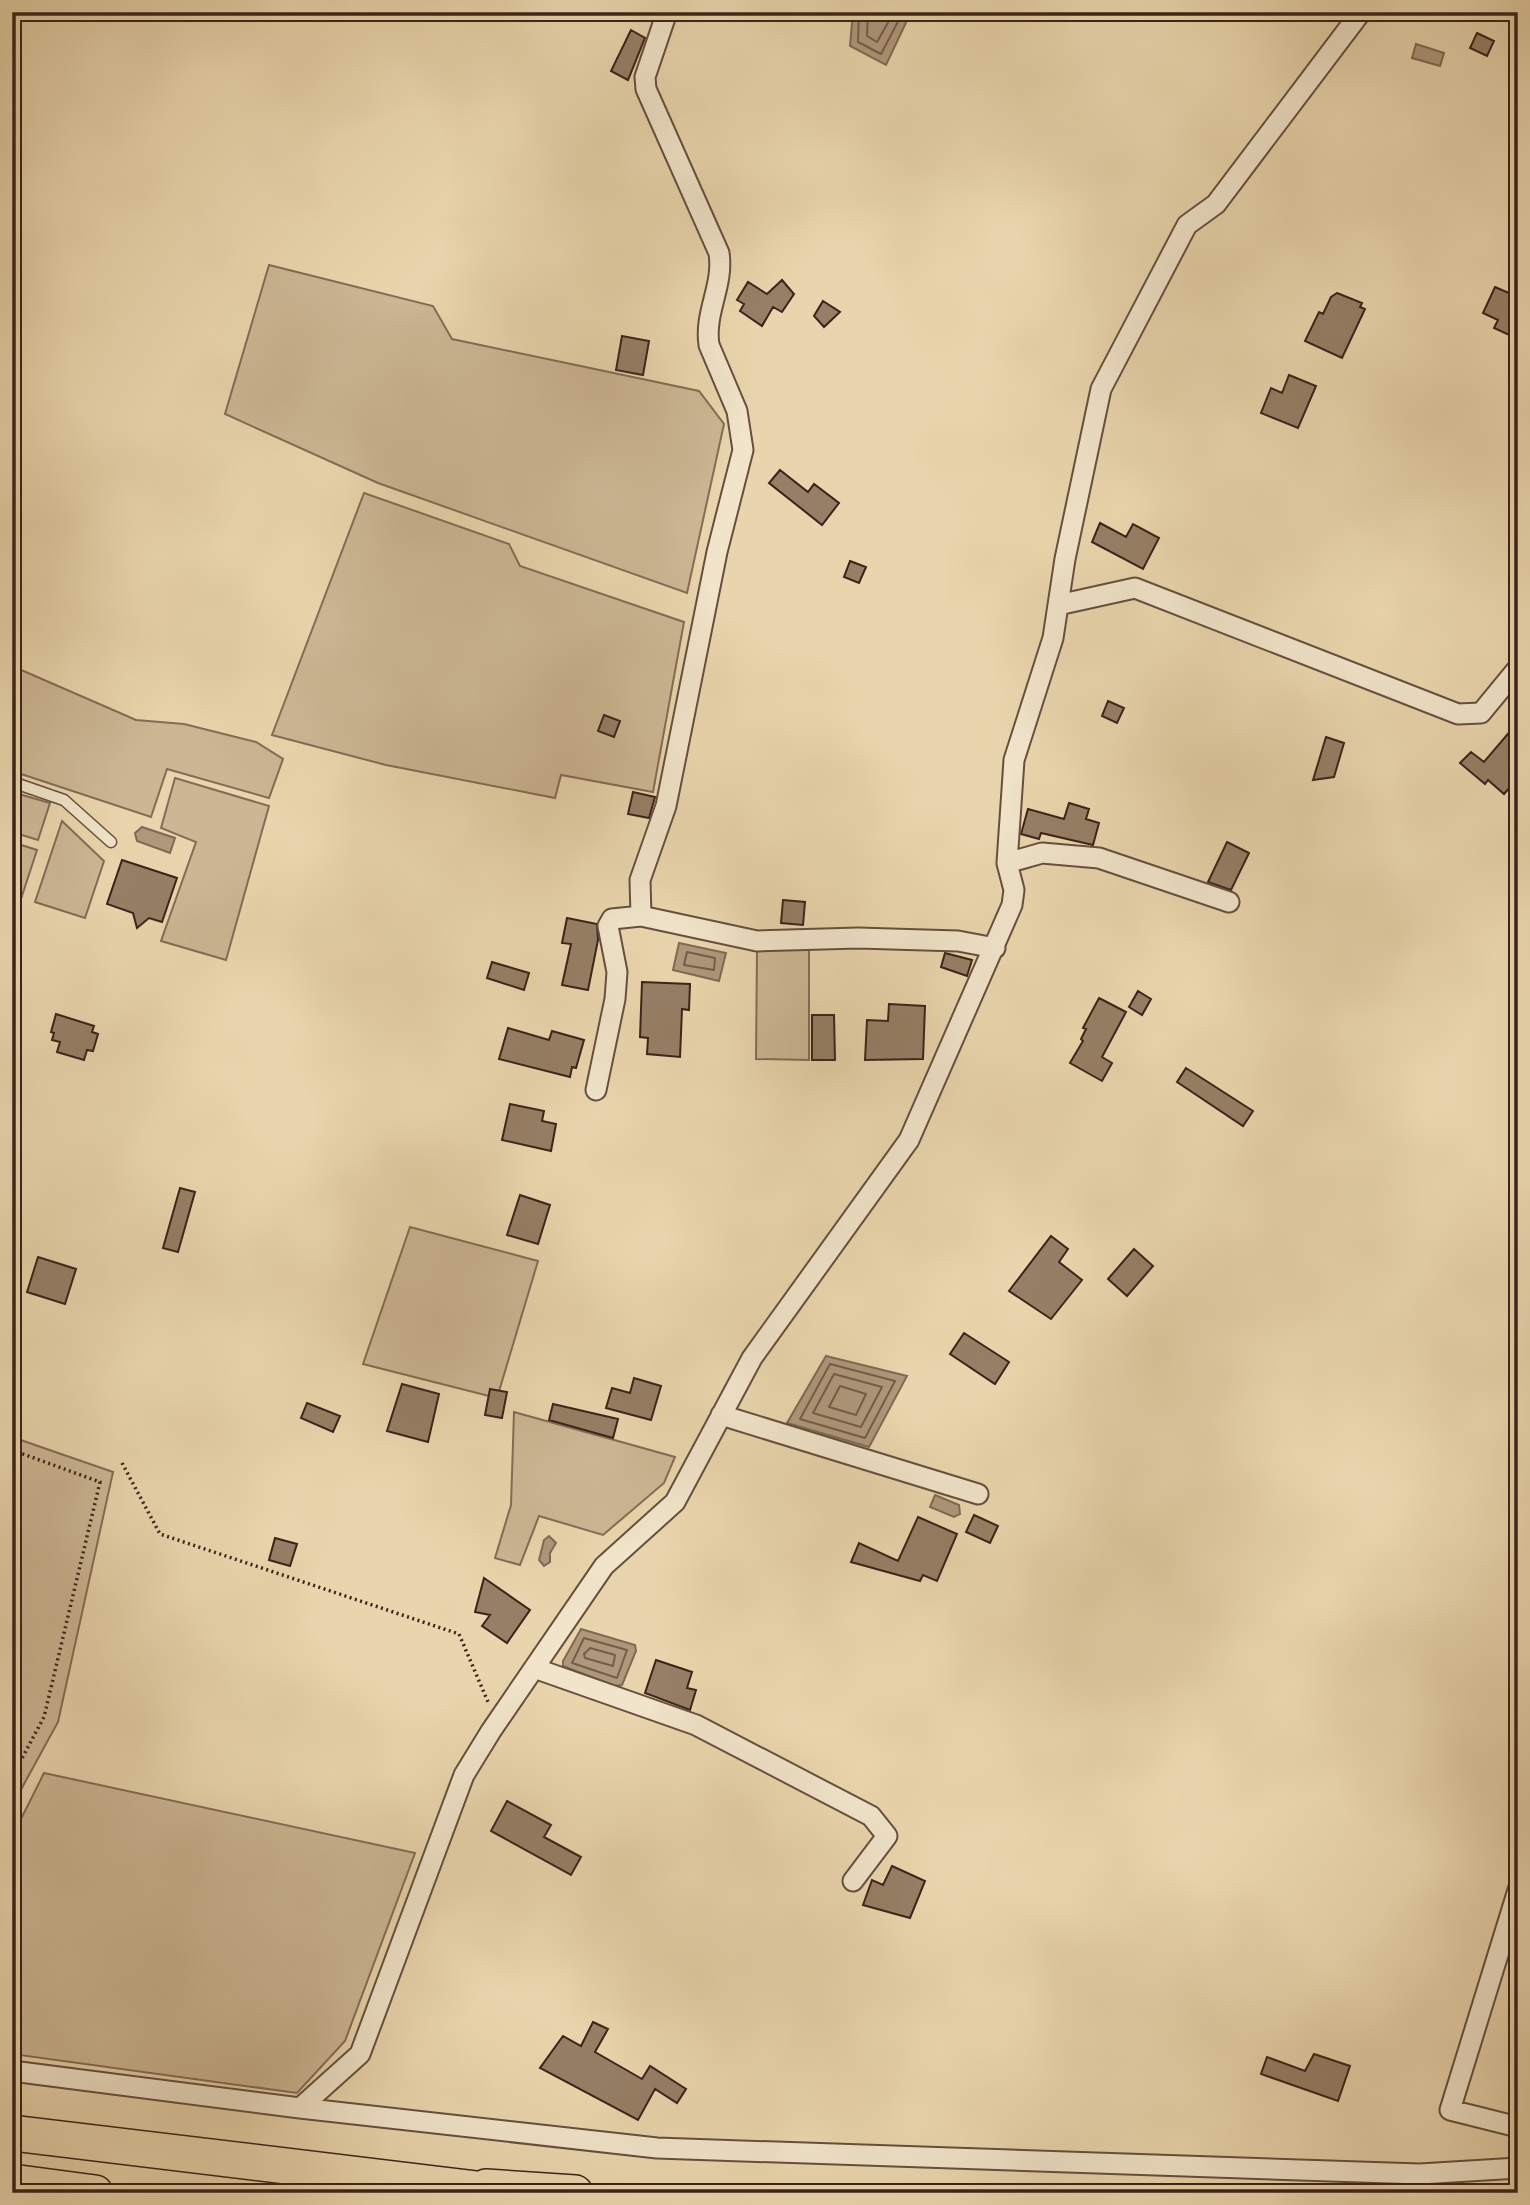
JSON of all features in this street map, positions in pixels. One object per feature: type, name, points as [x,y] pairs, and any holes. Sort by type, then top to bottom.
[{"type":"highway","points":[[12,2133],[509,2193]]},
{"type":"highway","points":[[12,2182],[94,2193]]},
{"type":"highway","points":[[462,2186],[575,2193]]},
{"type":"street","points":[[641,916],[640,880],[666,806],[717,552],[743,450],[737,411],[709,345],[710,308],[722,273],[719,253],[646,89],[645,77],[667,12]]},
{"type":"street","points":[[300,2108],[360,2054],[464,1775],[496,1724],[604,1566],[676,1502],[752,1358],[909,1140],[1012,905],[1014,890],[1007,863],[1014,760],[1053,638],[1101,389],[1186,225],[1216,204],[1362,12]]},
{"type":"street","points":[[1058,605],[1135,588],[1458,714],[1481,713],[1518,668]]},
{"type":"street","points":[[1007,863],[1042,853],[1098,858],[1229,902]]},
{"type":"street","points":[[596,1090],[615,999],[617,972],[608,926],[612,919],[641,916],[757,941],[858,938],[958,941],[995,948]]},
{"type":"street","points":[[721,1415],[978,1494]]},
{"type":"street","points":[[534,1668],[696,1725],[871,1815],[887,1836],[853,1881]]},
{"type":"street","points":[[1518,1890],[1450,2110],[1518,2127]]},
{"type":"street","points":[[12,2071],[300,2108],[657,2148],[1420,2174],[1518,2168]]},
{"type":"lane","points":[[12,782],[64,800],[111,842]]},
{"type":"path","points":[[12,1450],[100,1482],[44,1717],[12,1777]]},
{"type":"path","points":[[122,1463],[160,1534],[459,1634],[496,1724]]},
{"type":"shaded area","points":[[269,265],[433,306],[452,339],[699,391],[724,424],[687,593],[378,483],[225,414]]},
{"type":"shaded area","points":[[364,493],[509,544],[520,566],[684,622],[653,792],[561,775],[555,798],[386,765],[272,735]]},
{"type":"shaded area","points":[[12,666],[136,720],[184,724],[256,742],[283,759],[269,798],[167,769],[151,817],[12,771]]},
{"type":"shaded area","points":[[175,778],[269,806],[226,960],[161,941],[196,842],[161,828]]},
{"type":"shaded area","points":[[12,792],[50,803],[38,840],[12,832]]},
{"type":"shaded area","points":[[62,821],[104,861],[85,918],[35,902]]},
{"type":"shaded area","points":[[12,842],[37,850],[20,902],[12,900]]},
{"type":"shaded area","points":[[809,948],[809,1060],[756,1059],[757,949]]},
{"type":"shaded area","points":[[410,1227],[538,1261],[497,1398],[363,1364]]},
{"type":"shaded area","points":[[514,1412],[675,1457],[664,1483],[603,1535],[539,1516],[520,1565],[495,1558],[511,1505]]},
{"type":"shaded area","points":[[12,1437],[113,1472],[58,1722],[12,1806]]},
{"type":"shaded area","points":[[44,1773],[415,1853],[345,2041],[297,2093],[12,2054],[12,1837]]},
{"type":"water","points":[[853,12],[911,12],[886,65],[850,46]]},
{"type":"water","points":[[1416,44],[1444,53],[1440,66],[1412,58]]},
{"type":"water","points":[[142,827],[175,838],[170,853],[137,841],[135,833]]},
{"type":"water","points":[[679,943],[726,953],[719,981],[673,970]]},
{"type":"water","points":[[826,1356],[907,1376],[869,1447],[787,1423]]},
{"type":"water","points":[[935,1495],[959,1505],[960,1514],[954,1517],[930,1507]]},
{"type":"water","points":[[549,1536],[556,1543],[550,1553],[550,1562],[544,1566],[539,1560],[544,1540]]},
{"type":"water","points":[[581,1629],[635,1645],[636,1651],[622,1685],[615,1686],[563,1666],[563,1661]]},
{"type":"building","points":[[631,30],[645,38],[628,80],[611,71]]},
{"type":"building","points":[[1477,33],[1494,41],[1487,56],[1470,48]]},
{"type":"building","points":[[782,280],[794,294],[782,312],[773,307],[762,326],[740,311],[744,304],[737,300],[748,282],[767,294]]},
{"type":"building","points":[[1495,287],[1518,297],[1518,339],[1494,328],[1498,320],[1483,313]]},
{"type":"building","points":[[1337,293],[1362,303],[1360,307],[1365,309],[1342,358],[1305,341],[1319,312],[1323,314],[1331,297]]},
{"type":"building","points":[[823,301],[840,312],[824,327],[814,316]]},
{"type":"building","points":[[622,336],[649,341],[643,375],[616,370]]},
{"type":"building","points":[[1289,375],[1316,386],[1298,428],[1261,413],[1271,388],[1282,393]]},
{"type":"building","points":[[780,470],[808,492],[814,484],[839,503],[822,525],[769,483]]},
{"type":"building","points":[[1100,523],[1126,537],[1133,524],[1159,538],[1143,569],[1092,542]]},
{"type":"building","points":[[850,561],[866,567],[859,583],[844,577]]},
{"type":"building","points":[[1108,701],[1124,708],[1117,723],[1102,716]]},
{"type":"building","points":[[604,715],[620,721],[614,737],[598,731]]},
{"type":"building","points":[[1518,722],[1518,778],[1504,794],[1488,780],[1485,784],[1460,763],[1471,752],[1484,762]]},
{"type":"building","points":[[1326,737],[1344,743],[1334,777],[1313,780]]},
{"type":"building","points":[[633,792],[655,797],[649,818],[628,814]]},
{"type":"building","points":[[1069,803],[1089,809],[1086,819],[1099,823],[1093,845],[1041,833],[1039,839],[1021,834],[1028,809],[1064,819]]},
{"type":"building","points":[[1227,842],[1249,853],[1231,890],[1208,882]]},
{"type":"building","points":[[122,860],[177,878],[162,922],[149,918],[137,928],[133,913],[107,904]]},
{"type":"building","points":[[783,900],[805,902],[803,925],[781,923]]},
{"type":"building","points":[[567,918],[597,924],[598,940],[588,990],[562,985],[571,944],[562,943]]},
{"type":"building","points":[[945,953],[972,960],[967,976],[941,967]]},
{"type":"building","points":[[492,962],[529,973],[524,990],[487,978]]},
{"type":"building","points":[[642,982],[690,984],[689,1010],[682,1009],[680,1057],[647,1054],[648,1038],[640,1037]]},
{"type":"building","points":[[1138,991],[1151,999],[1142,1015],[1129,1007]]},
{"type":"building","points":[[1099,998],[1126,1012],[1102,1057],[1112,1063],[1102,1081],[1070,1063],[1083,1041],[1081,1039],[1086,1029],[1083,1028]]},
{"type":"building","points":[[889,1004],[925,1006],[923,1059],[865,1060],[867,1020],[888,1021]]},
{"type":"building","points":[[56,1014],[94,1026],[92,1032],[98,1034],[93,1051],[87,1050],[84,1060],[57,1052],[60,1042],[52,1040],[54,1033],[51,1032]]},
{"type":"building","points":[[812,1015],[834,1015],[835,1060],[812,1060]]},
{"type":"building","points":[[508,1028],[549,1040],[552,1031],[584,1040],[576,1068],[572,1067],[570,1077],[499,1059]]},
{"type":"building","points":[[1186,1068],[1253,1111],[1243,1126],[1177,1082]]},
{"type":"building","points":[[510,1104],[544,1111],[542,1121],[556,1124],[551,1151],[502,1140]]},
{"type":"building","points":[[180,1188],[195,1192],[178,1252],[163,1248]]},
{"type":"building","points":[[520,1195],[550,1205],[538,1244],[507,1235]]},
{"type":"building","points":[[1051,1236],[1068,1249],[1059,1262],[1082,1280],[1051,1319],[1009,1291]]},
{"type":"building","points":[[1134,1249],[1153,1266],[1127,1296],[1108,1279]]},
{"type":"building","points":[[38,1257],[76,1269],[65,1304],[27,1292]]},
{"type":"building","points":[[964,1333],[1009,1362],[995,1384],[950,1354]]},
{"type":"building","points":[[634,1378],[661,1386],[651,1420],[606,1408],[612,1388],[630,1393]]},
{"type":"building","points":[[402,1384],[439,1394],[428,1442],[387,1431]]},
{"type":"building","points":[[490,1389],[507,1392],[502,1418],[485,1415]]},
{"type":"building","points":[[307,1403],[340,1416],[333,1432],[301,1418]]},
{"type":"building","points":[[553,1404],[618,1419],[613,1438],[549,1420]]},
{"type":"building","points":[[974,1515],[998,1526],[990,1543],[966,1532]]},
{"type":"building","points":[[918,1517],[957,1534],[937,1581],[923,1575],[920,1581],[851,1562],[859,1543],[898,1561]]},
{"type":"building","points":[[275,1538],[297,1544],[290,1566],[269,1560]]},
{"type":"building","points":[[484,1578],[530,1610],[507,1643],[482,1626],[490,1615],[475,1612]]},
{"type":"building","points":[[656,1660],[692,1672],[687,1688],[696,1690],[690,1710],[645,1693]]},
{"type":"building","points":[[507,1801],[551,1825],[544,1837],[581,1857],[571,1875],[491,1831]]},
{"type":"building","points":[[892,1866],[925,1881],[910,1918],[863,1905],[872,1880],[883,1885]]},
{"type":"building","points":[[593,2022],[608,2029],[595,2052],[642,2079],[650,2066],[686,2089],[677,2103],[655,2089],[638,2120],[540,2068],[563,2036],[581,2046]]},
{"type":"building","points":[[1314,2054],[1350,2066],[1338,2101],[1261,2074],[1267,2057],[1305,2071]]}]
